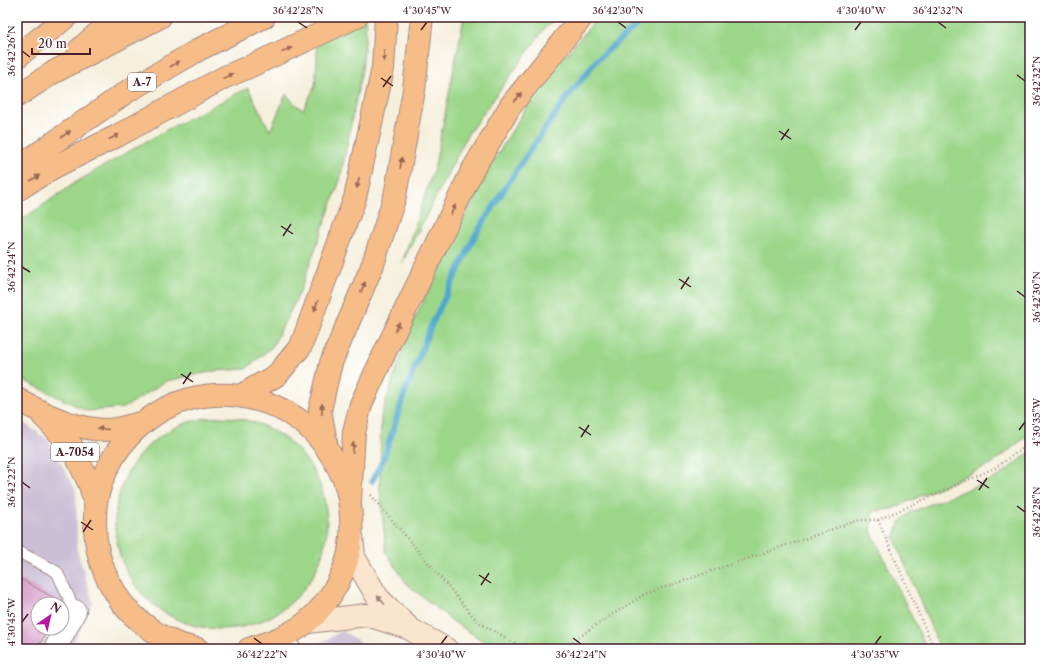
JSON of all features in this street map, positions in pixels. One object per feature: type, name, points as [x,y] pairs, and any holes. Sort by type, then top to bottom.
[{"type":"main road","points":[[17,57],[66,17]]},
{"type":"main road","points":[[54,72],[106,26],[120,17]]},
{"type":"main road","points":[[17,96],[54,72],[160,17]]},
{"type":"main road","points":[[17,190],[54,167],[117,136],[225,77],[356,17]]},
{"type":"main road","points":[[240,396],[277,375],[302,346],[355,198],[383,68],[386,17]]},
{"type":"main road","points":[[327,448],[320,410],[331,363],[373,264],[395,196],[414,90],[422,17]]},
{"type":"main road","points":[[408,628],[378,598],[354,557],[350,501],[352,454],[354,432],[361,404],[472,171],[511,105],[582,17]]},
{"type":"main road","name":"A-7","points":[[25,162],[128,91],[200,49],[261,19]]},
{"type":"main road","points":[[198,649],[178,646],[147,628],[122,604],[104,574],[95,539],[95,504],[104,474],[120,446],[141,423],[163,409],[188,400],[214,395],[240,396],[273,405],[303,423],[327,448],[341,473],[350,501]]},
{"type":"main road","name":"A-7054","points":[[17,399],[38,411],[75,426],[108,430],[141,423]]},
{"type":"main road","name":"A-7054","points":[[38,411],[71,445],[90,485],[95,504]]},
{"type":"main road","points":[[249,649],[290,643],[324,604],[337,584],[347,561],[352,537]]},
{"type":"main road","points":[[307,622],[367,615],[408,628],[446,649]]},
{"type":"street","points":[[55,649],[75,611]]},
{"type":"lane","points":[[17,551],[57,572],[75,611]]},
{"type":"path","points":[[563,649],[596,625],[645,594],[859,520],[878,520],[995,468],[1030,442]]},
{"type":"path","points":[[352,473],[478,622],[525,649]]},
{"type":"path","points":[[878,520],[934,649]]},
{"type":"shaded area","points":[[17,418],[48,440],[76,490],[77,550],[93,603],[70,649],[17,649]]},
{"type":"shaded area","points":[[342,631],[371,649],[310,649]]},
{"type":"green space","points":[[315,17],[365,17],[366,32],[362,69],[340,180],[299,294],[272,347],[246,369],[214,371],[166,381],[124,408],[87,411],[17,377],[17,223],[78,181],[166,130],[248,88],[270,131],[286,94],[303,110],[315,86],[317,59]]},
{"type":"green space","points":[[464,17],[558,17],[545,28],[468,134],[402,263],[435,165]]},
{"type":"green space","points":[[600,17],[1030,17],[1030,434],[991,464],[892,509],[873,511],[871,531],[927,649],[495,649],[451,620],[407,584],[386,552],[380,489],[381,416],[411,326],[484,177],[539,86]]},
{"type":"green space","points":[[211,417],[231,417],[252,421],[271,429],[296,448],[309,464],[319,482],[325,502],[327,523],[325,544],[319,564],[309,582],[296,598],[271,617],[252,625],[231,629],[211,629],[190,625],[171,617],[154,605],[139,590],[127,573],[119,554],[115,533],[115,513],[119,492],[127,473],[139,456],[154,441],[171,429],[190,421]]},
{"type":"green space","points":[[1030,452],[1030,649],[940,649],[894,538],[900,522],[911,512],[998,477]]},
{"type":"building","points":[[17,577],[50,596],[30,596],[30,636],[44,636],[37,649],[17,649]]},
{"type":"waterway","points":[[372,481],[384,458],[403,398],[431,326],[476,234],[514,174],[565,100],[597,60],[646,17]]}]
